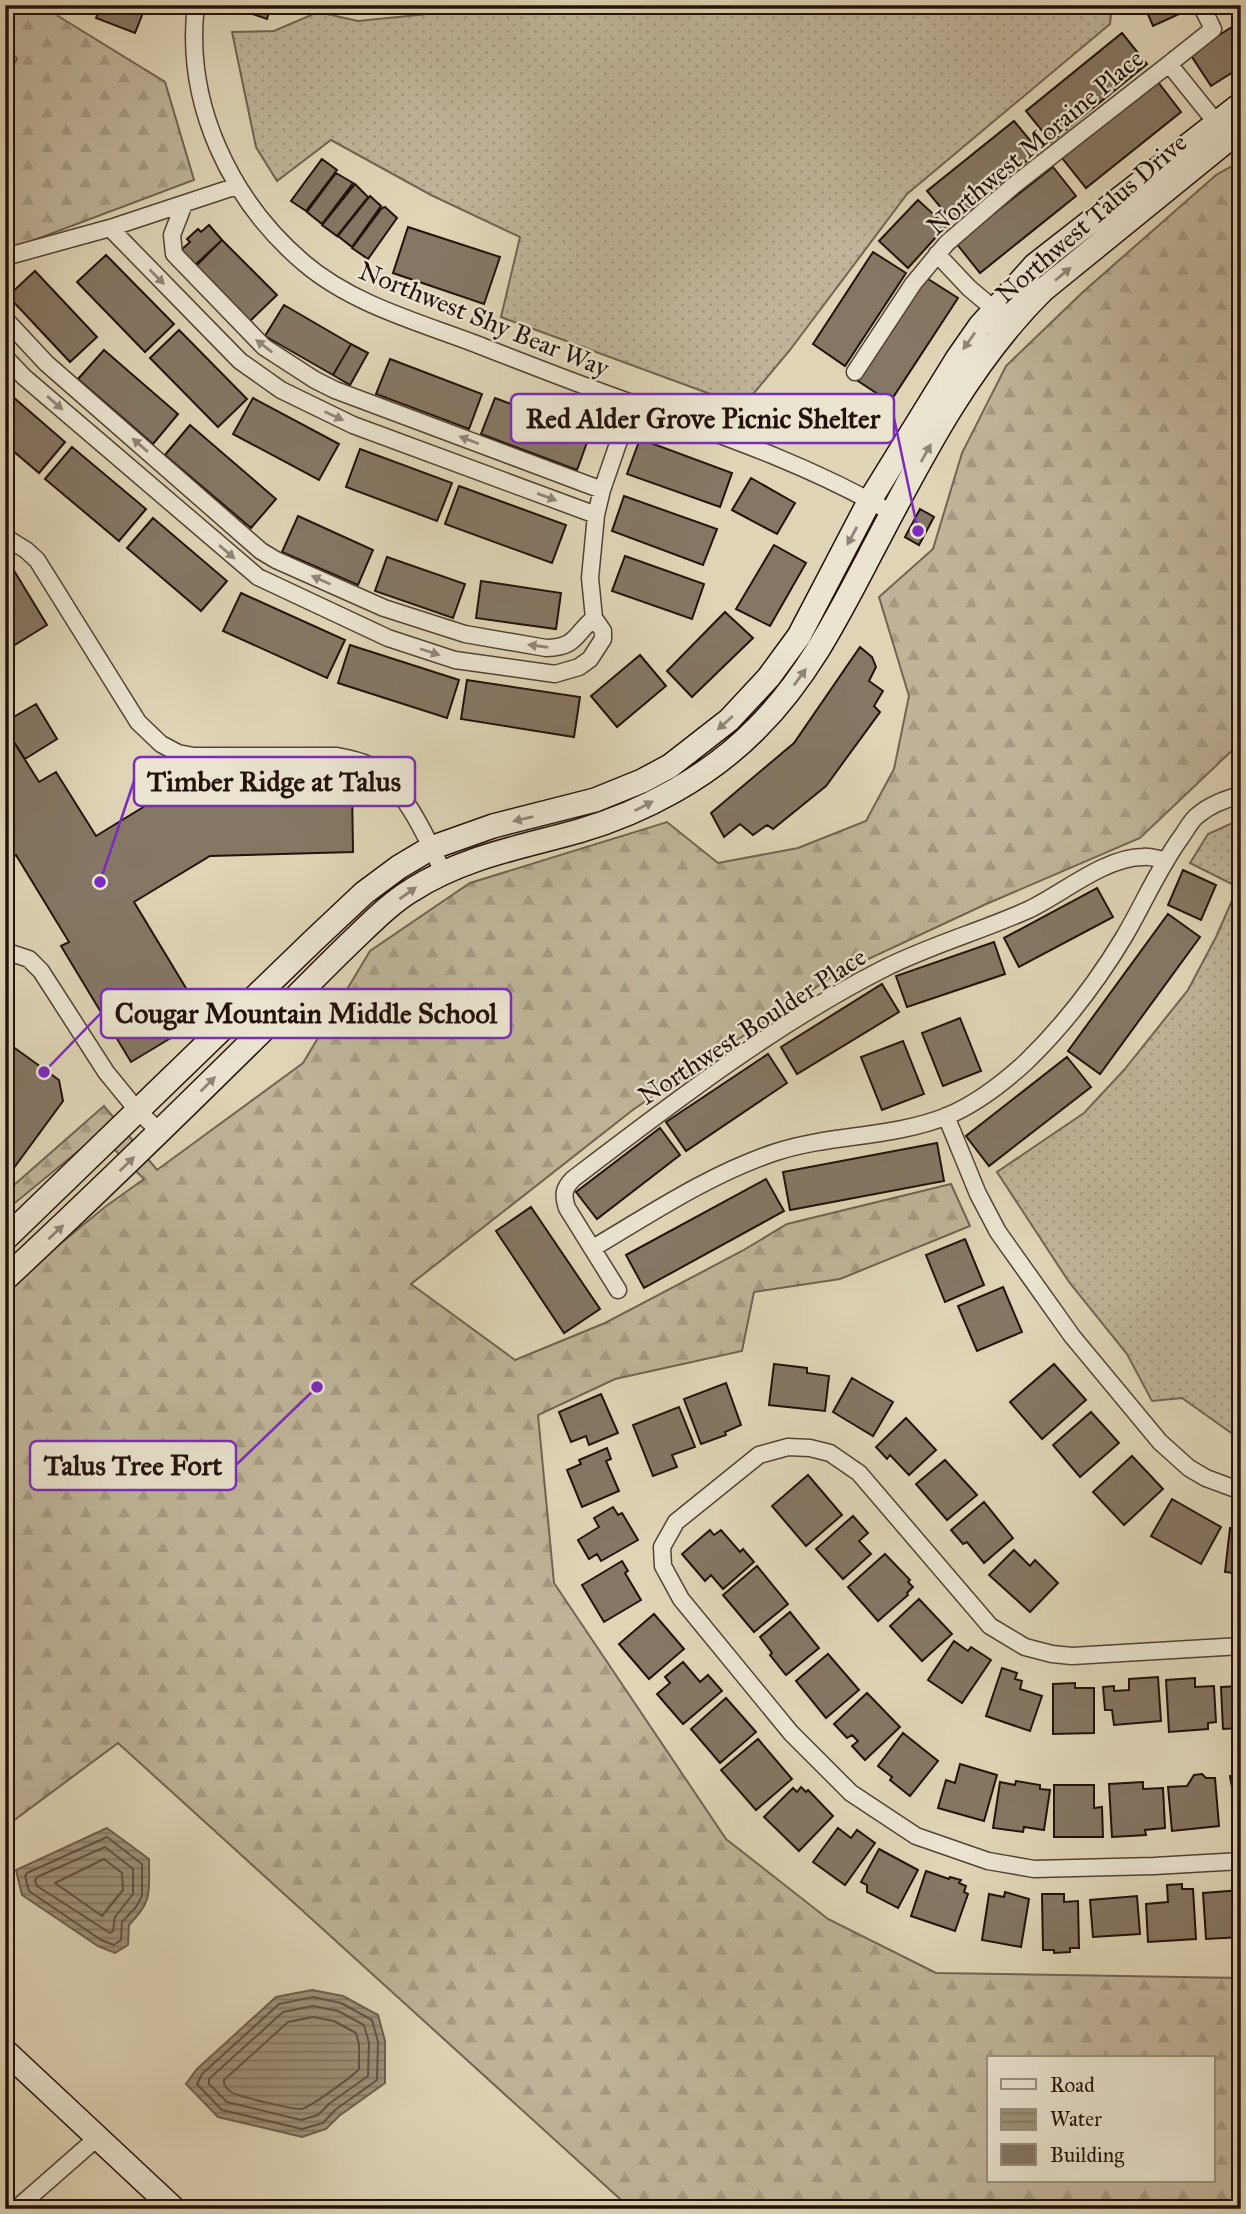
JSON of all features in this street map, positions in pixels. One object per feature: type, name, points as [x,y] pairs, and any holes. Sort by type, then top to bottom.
[{"type":"street","name":"Northwest Shy Bear Way","points":[[196,5],[193,34],[196,77],[206,118],[224,162],[237,186],[280,239],[305,264],[338,286],[402,315],[799,465],[892,513]]},
{"type":"street","points":[[1169,64],[1213,29],[1201,5]]},
{"type":"street","name":"Northwest Moraine Place","points":[[855,372],[913,284],[937,254],[969,222],[1169,64],[1229,130]]},
{"type":"street","name":"Northwest Talus Drive","points":[[5,1279],[160,1132],[376,918],[410,891],[443,872],[482,857],[581,831],[630,813],[686,784],[720,760],[756,729],[788,693],[820,649],[966,382],[1014,319],[1043,290],[1229,130],[1241,104]]},
{"type":"street","name":"Northwest Talus Drive","points":[[5,1239],[364,893],[399,867],[431,848],[493,826],[594,800],[642,781],[670,766],[729,720],[769,677],[799,636],[870,500],[957,359],[994,309],[1035,265],[1229,130]]},
{"type":"street","points":[[5,257],[110,228],[237,186]]},
{"type":"street","points":[[184,204],[172,235],[174,254],[264,347],[335,390],[602,490]]},
{"type":"street","points":[[110,228],[240,361],[281,390],[353,425],[596,515]]},
{"type":"street","points":[[937,254],[969,288],[994,309]]},
{"type":"street","points":[[5,319],[46,363],[261,551],[275,560],[384,608],[465,634],[547,648],[568,646],[594,618]]},
{"type":"street","points":[[5,357],[24,377],[258,577],[388,638],[455,660],[555,674],[579,667],[598,649],[603,639],[603,631],[594,618],[590,578],[596,515],[632,403]]},
{"type":"street","points":[[5,537],[37,560],[138,722],[161,744],[178,753],[194,757],[337,756],[356,760],[383,775],[395,789],[443,872]]},
{"type":"street","points":[[593,1248],[696,1187],[735,1168],[778,1152],[904,1128],[946,1116],[998,1086],[1055,1031],[1080,1001],[1124,936],[1164,860],[1196,817],[1222,799],[1241,795]]},
{"type":"street","name":"Northwest Boulder Place","points":[[618,1290],[567,1208],[565,1187],[656,1116],[758,1045],[887,967],[1004,921],[1113,864],[1145,856],[1164,860]]},
{"type":"street","points":[[5,951],[29,959],[41,971],[94,1054],[137,1110],[160,1132]]},
{"type":"street","points":[[946,1116],[978,1194],[998,1232],[1072,1336],[1160,1442],[1189,1468],[1206,1478],[1241,1491]]},
{"type":"street","points":[[1241,1646],[1072,1656],[1025,1647],[1007,1638],[978,1614],[859,1473],[830,1453],[810,1448],[788,1447],[771,1450],[748,1463],[676,1522],[662,1546],[663,1566],[681,1599],[782,1722],[851,1793],[916,1836],[988,1861],[1034,1869],[1154,1867],[1241,1861]]},
{"type":"street","points":[[5,2051],[174,2209]]},
{"type":"street","points":[[16,2209],[97,2138]]},
{"type":"green space","points":[[5,5],[56,5],[58,16],[165,82],[194,180],[5,251],[5,78],[17,59],[5,43]]},
{"type":"green space","points":[[517,5],[1112,5],[1110,24],[907,194],[790,350],[743,406],[501,317],[520,237],[431,195],[331,140],[277,181],[256,147],[232,32],[274,31],[318,12],[358,21]]},
{"type":"green space","points":[[1241,161],[1241,742],[1140,838],[984,905],[836,974],[634,1109],[411,1284],[515,1360],[605,1323],[742,1251],[787,1224],[951,1184],[970,1226],[840,1279],[754,1292],[742,1351],[615,1379],[538,1415],[554,1583],[726,1839],[828,1919],[936,1973],[1241,1978],[1241,2209],[631,2209],[118,1743],[5,1827],[5,1289],[105,1207],[144,1179],[99,1134],[5,1211],[5,1193],[104,1106],[157,1170],[303,1063],[370,951],[470,883],[667,822],[718,863],[798,848],[866,821],[894,769],[909,696],[879,597],[933,549],[962,453],[1006,366],[1084,291],[1216,175]]},
{"type":"green space","points":[[1241,819],[1241,1434],[1237,1437],[1182,1398],[1152,1401],[1127,1354],[1069,1282],[997,1172],[1084,1113],[1124,1070],[1188,990],[1238,887],[1190,863],[1208,834]]},
{"type":"water","points":[[107,1828],[149,1859],[146,1902],[129,1925],[128,1945],[115,1953],[98,1946],[22,1895],[16,1870]]},
{"type":"water","points":[[312,1990],[343,1996],[378,2015],[385,2041],[385,2083],[339,2116],[326,2129],[302,2137],[218,2117],[186,2084],[197,2069],[276,1997]]},
{"type":"building","points":[[101,5],[146,5],[135,33],[96,18]]},
{"type":"building","points":[[226,5],[271,5],[267,19]]},
{"type":"building","points":[[1144,5],[1186,5],[1188,10],[1153,26]]},
{"type":"building","points":[[1241,21],[1241,67],[1211,86],[1190,54]]},
{"type":"building","points":[[1122,33],[1147,64],[1051,142],[1026,111]]},
{"type":"building","points":[[1158,82],[1181,112],[1086,188],[1062,158]]},
{"type":"building","points":[[1014,121],[1039,151],[952,221],[927,191]]},
{"type":"building","points":[[322,159],[337,170],[306,211],[291,201]]},
{"type":"building","points":[[1053,167],[1076,196],[980,273],[956,243]]},
{"type":"building","points":[[336,173],[353,183],[322,224],[307,212]]},
{"type":"building","points":[[355,184],[368,197],[337,236],[322,225]]},
{"type":"building","points":[[370,196],[381,206],[352,247],[338,236]]},
{"type":"building","points":[[918,200],[946,226],[908,268],[879,241]]},
{"type":"building","points":[[385,207],[397,218],[368,259],[352,248]]},
{"type":"building","points":[[209,225],[222,240],[195,265],[181,250],[190,242],[187,239],[198,229],[201,232]]},
{"type":"building","points":[[408,227],[500,257],[484,304],[393,273]]},
{"type":"building","points":[[222,240],[277,295],[249,322],[195,267]]},
{"type":"building","points":[[873,252],[906,273],[845,366],[813,344]]},
{"type":"building","points":[[106,255],[174,324],[145,352],[77,282]]},
{"type":"building","points":[[35,271],[97,337],[70,362],[8,296]]},
{"type":"building","points":[[925,277],[958,298],[890,402],[858,381]]},
{"type":"building","points":[[284,305],[351,344],[333,375],[265,336]]},
{"type":"building","points":[[179,330],[247,399],[218,427],[150,358]]},
{"type":"building","points":[[351,344],[368,353],[350,385],[333,375]]},
{"type":"building","points":[[104,350],[178,414],[153,444],[78,379]]},
{"type":"building","points":[[390,359],[482,394],[469,429],[376,394]]},
{"type":"building","points":[[5,390],[65,442],[39,473],[5,444]]},
{"type":"building","points":[[253,398],[339,444],[319,480],[233,434]]},
{"type":"building","points":[[495,398],[590,434],[577,470],[481,434]]},
{"type":"building","points":[[190,425],[276,499],[251,528],[165,455]]},
{"type":"building","points":[[640,439],[732,473],[720,507],[627,474]]},
{"type":"building","points":[[72,447],[146,509],[119,541],[45,479]]},
{"type":"building","points":[[360,449],[452,483],[437,521],[346,487]]},
{"type":"building","points":[[751,478],[795,503],[777,534],[732,510]]},
{"type":"building","points":[[459,486],[566,525],[552,563],[445,524]]},
{"type":"building","points":[[624,496],[717,529],[703,565],[612,531]]},
{"type":"building","points":[[920,509],[934,517],[919,545],[905,537]]},
{"type":"building","points":[[298,516],[373,550],[358,585],[282,552]]},
{"type":"building","points":[[153,518],[227,581],[201,611],[127,548]]},
{"type":"building","points":[[774,545],[806,563],[770,626],[736,609]]},
{"type":"building","points":[[625,556],[704,584],[692,619],[612,591]]},
{"type":"building","points":[[387,557],[465,584],[453,618],[375,591]]},
{"type":"building","points":[[13,569],[47,625],[5,651],[5,574]]},
{"type":"building","points":[[481,581],[561,593],[556,629],[476,618]]},
{"type":"building","points":[[241,593],[345,640],[327,678],[223,631]]},
{"type":"building","points":[[725,612],[753,638],[692,697],[667,671]]},
{"type":"building","points":[[350,645],[459,680],[447,718],[338,683]]},
{"type":"building","points":[[860,647],[872,657],[876,667],[869,681],[883,691],[874,706],[880,712],[826,786],[773,829],[767,825],[753,835],[740,824],[724,837],[711,813],[794,743]]},
{"type":"building","points":[[640,655],[666,686],[617,727],[591,696]]},
{"type":"building","points":[[467,680],[580,697],[574,737],[461,719]]},
{"type":"building","points":[[36,704],[57,739],[25,759],[5,728],[5,722]]},
{"type":"building","points":[[5,728],[39,782],[56,772],[96,836],[168,792],[352,787],[353,852],[210,856],[134,902],[204,1018],[131,1062],[61,946],[69,942],[16,855],[5,861]]},
{"type":"building","points":[[1183,870],[1216,885],[1201,920],[1168,905]]},
{"type":"building","points":[[1097,888],[1113,917],[1019,967],[1004,938]]},
{"type":"building","points":[[1168,914],[1200,937],[1100,1074],[1068,1051]]},
{"type":"building","points":[[994,942],[1005,974],[907,1007],[896,976]]},
{"type":"building","points":[[882,984],[899,1012],[797,1074],[781,1047]]},
{"type":"building","points":[[960,1018],[981,1071],[943,1086],[922,1033]]},
{"type":"building","points":[[5,1041],[59,1080],[63,1101],[5,1180]]},
{"type":"building","points":[[903,1041],[924,1094],[882,1110],[861,1057]]},
{"type":"building","points":[[768,1054],[787,1083],[686,1151],[666,1122]]},
{"type":"building","points":[[1067,1057],[1091,1087],[989,1166],[966,1136]]},
{"type":"building","points":[[660,1128],[680,1155],[597,1219],[576,1192]]},
{"type":"building","points":[[937,1143],[944,1181],[790,1210],[783,1172]]},
{"type":"building","points":[[766,1179],[784,1211],[644,1288],[626,1255]]},
{"type":"building","points":[[531,1207],[600,1309],[564,1333],[496,1231]]},
{"type":"building","points":[[965,1239],[984,1285],[945,1302],[926,1255]]},
{"type":"building","points":[[1003,1287],[1022,1332],[977,1351],[958,1306]]},
{"type":"building","points":[[774,1364],[807,1368],[807,1373],[829,1376],[825,1411],[769,1405]]},
{"type":"building","points":[[1054,1364],[1086,1400],[1042,1439],[1010,1402]]},
{"type":"building","points":[[852,1378],[893,1402],[873,1436],[833,1412]]},
{"type":"building","points":[[726,1383],[741,1425],[725,1432],[726,1435],[701,1444],[684,1399]]},
{"type":"building","points":[[601,1394],[618,1433],[589,1445],[586,1436],[571,1442],[559,1412]]},
{"type":"building","points":[[679,1407],[695,1447],[672,1455],[677,1467],[653,1476],[633,1425]]},
{"type":"building","points":[[1091,1412],[1119,1443],[1080,1477],[1053,1445]]},
{"type":"building","points":[[906,1418],[936,1450],[909,1475],[890,1455],[887,1459],[876,1447]]},
{"type":"building","points":[[607,1448],[611,1459],[606,1461],[619,1491],[582,1507],[567,1470],[581,1464],[579,1460]]},
{"type":"building","points":[[1132,1456],[1163,1489],[1124,1525],[1093,1492]]},
{"type":"building","points":[[945,1460],[977,1495],[947,1520],[916,1484]]},
{"type":"building","points":[[808,1475],[842,1515],[806,1546],[772,1506]]},
{"type":"building","points":[[1172,1499],[1221,1527],[1201,1564],[1151,1536]]},
{"type":"building","points":[[984,1502],[1013,1538],[984,1563],[967,1542],[963,1544],[951,1530]]},
{"type":"building","points":[[613,1507],[618,1515],[622,1513],[638,1540],[601,1561],[597,1554],[589,1559],[578,1540],[599,1527],[594,1518]]},
{"type":"building","points":[[853,1516],[868,1533],[859,1541],[871,1554],[843,1579],[816,1549]]},
{"type":"building","points":[[1230,1528],[1241,1529],[1241,1574],[1225,1572]]},
{"type":"building","points":[[710,1530],[714,1535],[721,1530],[740,1552],[743,1549],[754,1562],[723,1589],[711,1575],[705,1581],[682,1554]]},
{"type":"building","points":[[1014,1550],[1030,1566],[1035,1560],[1058,1583],[1030,1612],[989,1575]]},
{"type":"building","points":[[885,1554],[910,1580],[908,1582],[913,1587],[908,1595],[878,1621],[848,1587]]},
{"type":"building","points":[[622,1561],[628,1571],[625,1573],[641,1600],[604,1622],[582,1585]]},
{"type":"building","points":[[757,1566],[788,1604],[754,1632],[723,1595]]},
{"type":"building","points":[[919,1599],[952,1634],[922,1661],[890,1626]]},
{"type":"building","points":[[790,1612],[819,1648],[786,1675],[760,1637]]},
{"type":"building","points":[[654,1614],[684,1649],[649,1679],[619,1644]]},
{"type":"building","points":[[954,1641],[968,1651],[971,1647],[991,1660],[962,1703],[928,1680]]},
{"type":"building","points":[[828,1654],[859,1690],[826,1718],[796,1681]]},
{"type":"building","points":[[683,1662],[700,1682],[708,1675],[722,1691],[683,1724],[657,1694],[670,1683],[665,1677]]},
{"type":"building","points":[[1002,1668],[1017,1673],[1015,1679],[1022,1681],[1020,1689],[1042,1696],[1030,1731],[986,1716]]},
{"type":"building","points":[[1158,1677],[1161,1721],[1114,1725],[1112,1710],[1105,1710],[1103,1687],[1114,1686],[1114,1691],[1129,1690],[1129,1679]]},
{"type":"building","points":[[1195,1678],[1195,1687],[1214,1686],[1216,1722],[1208,1723],[1208,1729],[1169,1732],[1166,1680]]},
{"type":"building","points":[[1075,1683],[1075,1688],[1094,1688],[1094,1733],[1053,1734],[1053,1684]]},
{"type":"building","points":[[1241,1686],[1241,1732],[1239,1728],[1223,1729],[1221,1687]]},
{"type":"building","points":[[867,1693],[900,1727],[865,1760],[852,1746],[858,1741],[852,1735],[847,1738],[834,1724]]},
{"type":"building","points":[[726,1698],[756,1732],[720,1763],[691,1729]]},
{"type":"building","points":[[903,1733],[938,1761],[910,1796],[878,1766]]},
{"type":"building","points":[[758,1739],[792,1779],[756,1810],[721,1770]]},
{"type":"building","points":[[960,1764],[997,1775],[984,1821],[938,1808],[946,1780],[955,1783]]},
{"type":"building","points":[[1202,1774],[1206,1778],[1215,1778],[1219,1826],[1172,1831],[1168,1787],[1187,1786],[1194,1775]]},
{"type":"building","points":[[1241,1774],[1241,1826],[1239,1826],[1230,1776]]},
{"type":"building","points":[[1016,1781],[1040,1785],[1040,1789],[1050,1790],[1044,1830],[1024,1827],[1023,1832],[993,1828],[1000,1782],[1015,1785]]},
{"type":"building","points":[[1143,1782],[1143,1789],[1163,1788],[1165,1828],[1145,1830],[1146,1835],[1112,1837],[1109,1784]]},
{"type":"building","points":[[1054,1785],[1094,1785],[1094,1808],[1102,1807],[1103,1837],[1054,1837]]},
{"type":"building","points":[[801,1787],[806,1792],[808,1790],[833,1816],[799,1851],[764,1817],[793,1788],[797,1792]]},
{"type":"building","points":[[838,1828],[851,1838],[857,1830],[875,1843],[845,1885],[813,1862]]},
{"type":"building","points":[[879,1849],[918,1870],[898,1908],[867,1892],[867,1885],[861,1882]]},
{"type":"building","points":[[926,1871],[961,1880],[959,1883],[966,1886],[964,1892],[968,1894],[955,1931],[911,1916]]},
{"type":"building","points":[[1182,1884],[1182,1889],[1193,1889],[1196,1939],[1148,1942],[1146,1904],[1168,1902],[1167,1885]]},
{"type":"building","points":[[1241,1890],[1241,1937],[1206,1939],[1203,1893]]},
{"type":"building","points":[[1005,1892],[1029,1899],[1021,1947],[982,1940],[989,1894],[1004,1897]]},
{"type":"building","points":[[1042,1894],[1064,1894],[1064,1902],[1078,1901],[1079,1948],[1070,1948],[1070,1952],[1054,1953],[1054,1950],[1043,1950]]},
{"type":"building","points":[[1137,1896],[1140,1934],[1093,1937],[1090,1900]]},
{"type":"place","name":"Red Alder Grove Picnic Shelter","points":[[918,531]]},
{"type":"place","name":"Timber Ridge at Talus","points":[[100,882]]},
{"type":"place","name":"Cougar Mountain Middle School","points":[[44,1072]]},
{"type":"place","name":"Talus Tree Fort","points":[[317,1387]]}]
